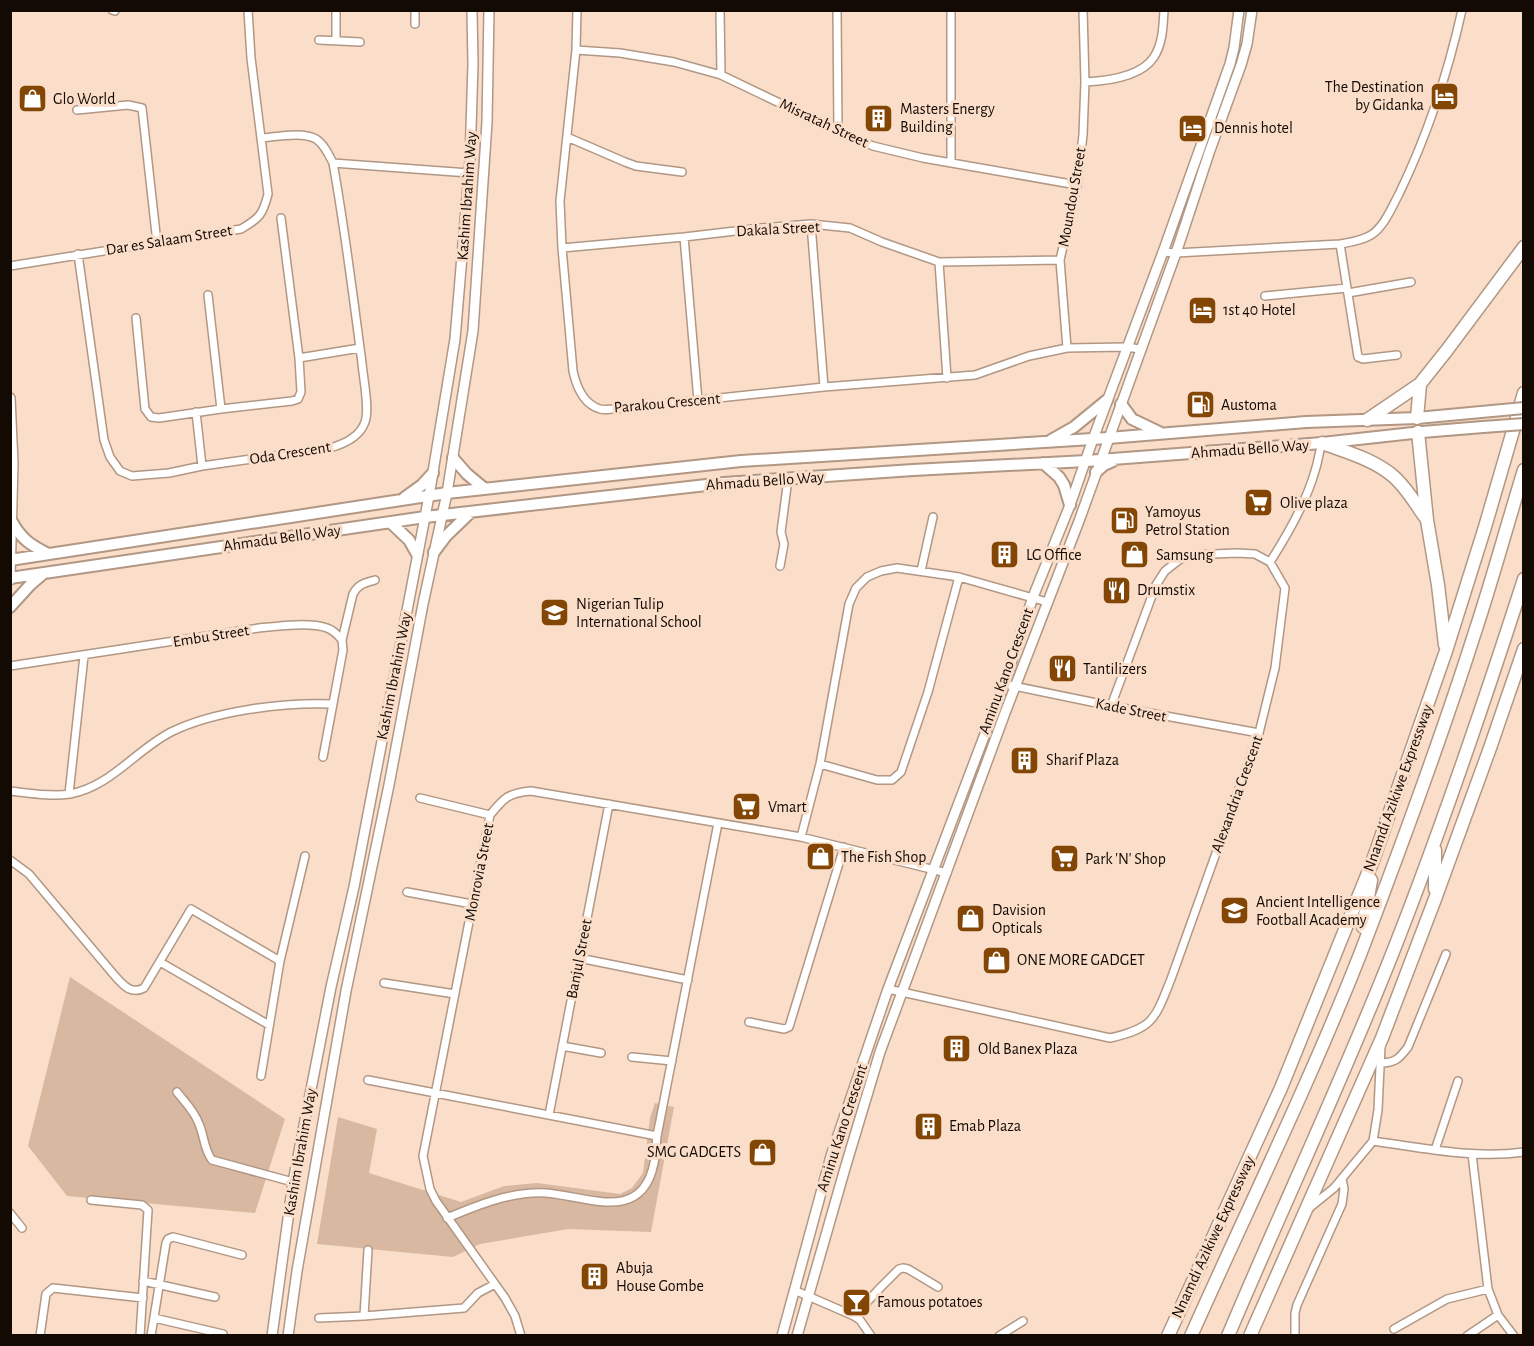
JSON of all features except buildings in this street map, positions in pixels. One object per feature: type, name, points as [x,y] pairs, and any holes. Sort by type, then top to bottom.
[{"type":"highway","points":[[1367,420],[1420,384],[1524,247]]},
{"type":"highway","points":[[1417,418],[1420,384]]},
{"type":"highway","name":"Nnamdi Azikiwe Expressway","points":[[1168,1335],[1281,1089],[1372,863],[1446,651],[1524,393]]},
{"type":"highway","points":[[1418,432],[1427,520],[1446,651]]},
{"type":"highway","points":[[1322,443],[1354,454],[1393,476],[1411,496],[1427,520]]},
{"type":"highway","name":"Nnamdi Azikiwe Expressway","points":[[1191,1335],[1295,1107],[1360,952],[1429,770],[1475,635],[1524,470]]},
{"type":"highway","points":[[1228,1335],[1351,1055],[1398,940],[1483,706],[1524,579]]},
{"type":"highway","points":[[1250,1335],[1382,1038],[1490,748],[1524,648]]},
{"type":"highway","points":[[1435,841],[1435,899]]},
{"type":"highway","points":[[1360,952],[1359,943],[1371,883],[1372,863]]},
{"type":"main road","name":"Kashim Ibrahim Way","points":[[272,1335],[293,1182],[354,887],[429,496],[455,339],[469,173],[473,64],[472,10]]},
{"type":"main road","name":"Kashim Ibrahim Way","points":[[288,1335],[346,991],[453,458],[476,292],[487,122],[489,10]]},
{"type":"main road","name":"Aminu Kano Crescent","points":[[782,1335],[831,1156],[888,989],[1004,684],[1033,597],[1070,505],[1126,347],[1163,252],[1230,64],[1239,10]]},
{"type":"main road","name":"Aminu Kano Crescent","points":[[797,1335],[880,1052],[1176,253],[1241,65],[1252,10]]},
{"type":"main road","points":[[10,398],[11,579]]},
{"type":"main road","points":[[1048,442],[1074,427],[1107,400]]},
{"type":"main road","points":[[1121,404],[1132,419],[1162,434]]},
{"type":"main road","name":"Ahmadu Bello Way","points":[[11,560],[447,493],[741,461],[1108,438],[1306,422],[1417,418],[1524,408]]},
{"type":"main road","name":"Ahmadu Bello Way","points":[[11,579],[425,517],[712,484],[1117,459],[1524,424]]},
{"type":"main road","points":[[453,458],[485,489]]},
{"type":"main road","points":[[1096,472],[1117,459]]},
{"type":"main road","points":[[1043,463],[1059,477],[1070,505]]},
{"type":"main road","points":[[402,500],[422,485],[433,473]]},
{"type":"main road","points":[[434,552],[446,536],[471,512]]},
{"type":"main road","points":[[12,522],[29,544],[48,554]]},
{"type":"main road","points":[[390,522],[409,540],[417,554]]},
{"type":"main road","points":[[10,607],[30,585],[45,573]]},
{"type":"street","name":"Dar es Salaam Street","points":[[10,266],[242,229],[256,220],[264,209],[268,194],[251,58],[248,10]]},
{"type":"street","points":[[336,10],[336,40]]},
{"type":"street","points":[[415,24],[416,10]]},
{"type":"street","name":"Parakou Crescent","points":[[577,10],[576,50],[560,201],[562,248],[573,371],[577,386],[585,400],[598,408],[614,409],[824,387],[975,375],[1029,356],[1067,348],[1126,347],[1140,349]]},
{"type":"street","points":[[720,10],[721,75]]},
{"type":"street","points":[[837,10],[838,131]]},
{"type":"street","points":[[951,10],[951,163]]},
{"type":"street","name":"Moundou Street","points":[[1067,348],[1060,260],[1077,184],[1083,135],[1085,82],[1083,10]]},
{"type":"street","points":[[1085,82],[1110,80],[1130,74],[1154,58],[1163,28],[1164,10]]},
{"type":"street","points":[[1163,252],[1340,244],[1359,241],[1372,235],[1380,227],[1394,204],[1418,152],[1454,46],[1462,10]]},
{"type":"street","points":[[319,40],[360,42]]},
{"type":"street","name":"Misratah Street","points":[[576,50],[674,62],[721,75],[873,146],[923,158],[1077,184]]},
{"type":"street","points":[[77,110],[128,105],[142,108],[157,243]]},
{"type":"street","name":"Oda Crescent","points":[[78,254],[104,440],[110,457],[120,471],[132,476],[169,472],[330,448],[347,443],[365,422],[367,408],[333,164],[327,151],[316,139],[305,136],[261,138]]},
{"type":"street","points":[[567,137],[625,162],[682,172]]},
{"type":"street","points":[[333,164],[469,173]]},
{"type":"street","points":[[136,318],[146,409],[151,417],[159,418],[298,399],[301,392],[299,358],[281,218]]},
{"type":"street","points":[[811,225],[824,387]]},
{"type":"street","name":"Dakala Street","points":[[562,248],[811,225],[850,228],[939,262],[1060,260]]},
{"type":"street","points":[[684,237],[698,401]]},
{"type":"street","points":[[1340,244],[1359,358],[1397,355]]},
{"type":"street","points":[[939,262],[947,378]]},
{"type":"street","points":[[1265,296],[1348,290],[1412,282]]},
{"type":"street","points":[[208,295],[221,409]]},
{"type":"street","points":[[299,358],[360,348]]},
{"type":"street","points":[[196,412],[202,466]]},
{"type":"street","points":[[1111,706],[1156,585],[1165,571],[1190,555],[1255,554],[1270,562],[1288,533],[1305,496],[1322,443]]},
{"type":"street","points":[[780,566],[784,544],[781,532],[788,478]]},
{"type":"street","points":[[921,571],[933,517]]},
{"type":"street","name":"Alexandria Crescent","points":[[888,989],[1110,1038],[1131,1033],[1152,1020],[1171,979],[1259,733],[1275,668],[1285,588],[1270,562]]},
{"type":"street","points":[[801,837],[820,764],[849,604],[856,588],[867,577],[897,568],[921,571],[959,577],[1047,602]]},
{"type":"street","points":[[820,764],[877,780],[892,780],[902,772],[928,692],[959,577]]},
{"type":"street","points":[[323,757],[343,650],[342,640],[353,594],[360,585],[375,580]]},
{"type":"street","name":"Embu Street","points":[[10,666],[260,628],[295,625],[326,627],[342,640]]},
{"type":"street","points":[[69,794],[84,656]]},
{"type":"street","name":"Kade Street","points":[[1004,684],[1259,733]]},
{"type":"street","points":[[10,791],[69,794],[86,789],[104,780],[170,733],[195,722],[224,714],[332,704]]},
{"type":"street","name":"Monrovia Street","points":[[520,1335],[515,1316],[505,1298],[447,1218],[430,1189],[423,1156],[490,815],[501,802],[515,793],[531,791],[801,837],[947,873]]},
{"type":"street","points":[[420,798],[490,815]]},
{"type":"street","name":"Banjul Street","points":[[549,1115],[609,804]]},
{"type":"street","points":[[447,1218],[522,1194],[545,1193],[619,1203],[632,1199],[644,1190],[654,1165],[657,1136],[718,823]]},
{"type":"street","points":[[749,1022],[784,1029],[789,1027],[844,847]]},
{"type":"street","points":[[261,1076],[280,961],[305,856]]},
{"type":"street","points":[[10,860],[29,874],[115,976],[133,991],[144,988],[191,909],[280,961]]},
{"type":"street","points":[[407,892],[472,904]]},
{"type":"street","points":[[1380,1063],[1391,1063],[1408,1047],[1446,954]]},
{"type":"street","points":[[579,958],[688,980]]},
{"type":"street","points":[[160,962],[269,1025]]},
{"type":"street","points":[[384,983],[455,994]]},
{"type":"street","points":[[1304,1213],[1342,1179],[1373,1141],[1378,1110],[1382,1038]]},
{"type":"street","points":[[562,1046],[601,1053]]},
{"type":"street","points":[[632,1057],[672,1061]]},
{"type":"street","points":[[368,1080],[657,1136]]},
{"type":"street","points":[[1436,1150],[1458,1081]]},
{"type":"street","points":[[177,1092],[199,1123],[208,1155],[212,1160],[293,1182]]},
{"type":"street","points":[[1373,1141],[1472,1155],[1524,1152]]},
{"type":"street","points":[[1472,1155],[1488,1289],[1498,1315],[1514,1335]]},
{"type":"street","points":[[1295,1335],[1297,1305],[1342,1204],[1344,1189],[1342,1179]]},
{"type":"street","points":[[91,1200],[142,1205],[148,1210],[140,1335]]},
{"type":"street","points":[[10,1213],[22,1228]]},
{"type":"street","points":[[151,1335],[168,1239],[173,1237],[242,1255]]},
{"type":"street","points":[[364,1316],[368,1250]]},
{"type":"street","points":[[854,1316],[899,1269],[908,1269],[938,1287]]},
{"type":"street","points":[[143,1281],[215,1297]]},
{"type":"street","points":[[319,1318],[464,1308],[478,1293],[495,1284]]},
{"type":"street","points":[[40,1335],[46,1294],[53,1288],[143,1298]]},
{"type":"street","points":[[1394,1329],[1447,1299],[1488,1289]]},
{"type":"street","points":[[794,1290],[854,1316],[860,1320],[871,1335]]},
{"type":"street","points":[[1467,1335],[1498,1315]]},
{"type":"street","points":[[154,1318],[223,1334]]},
{"type":"street","points":[[999,1335],[1023,1321]]},
{"type":"shaded area","points":[[70,977],[285,1119],[255,1213],[67,1196],[28,1146]]},
{"type":"shaded area","points":[[655,1103],[674,1107],[651,1232],[568,1229],[480,1244],[453,1257],[317,1244],[338,1117],[377,1129],[369,1173],[461,1202],[504,1186],[537,1183],[620,1194],[632,1188],[643,1173],[650,1118]]},
{"type":"place","name":"The Destination by Gidanka","points":[[1445,96]]},
{"type":"place","name":"Glo World","points":[[32,99]]},
{"type":"place","name":"Masters Energy Building","points":[[879,118]]},
{"type":"place","name":"Dennis hotel","points":[[1193,128]]},
{"type":"place","name":"1st 40 Hotel","points":[[1202,310]]},
{"type":"place","name":"Austoma","points":[[1200,405]]},
{"type":"place","name":"Olive plaza","points":[[1259,503]]},
{"type":"place","name":"Yamoyus Petrol Station","points":[[1124,521]]},
{"type":"place","name":"LG Office","points":[[1005,555]]},
{"type":"place","name":"Samsung","points":[[1135,555]]},
{"type":"place","name":"Drumstix","points":[[1116,590]]},
{"type":"place","name":"Nigerian Tulip International School","points":[[555,613]]},
{"type":"place","name":"Tantilizers","points":[[1062,669]]},
{"type":"place","name":"Sharif Plaza","points":[[1025,760]]},
{"type":"place","name":"Vmart","points":[[747,807]]},
{"type":"place","name":"The Fish Shop","points":[[820,857]]},
{"type":"place","name":"Park 'N' Shop","points":[[1064,859]]},
{"type":"place","name":"Ancient Intelligence Football Academy","points":[[1235,911]]},
{"type":"place","name":"Davision Opticals","points":[[971,919]]},
{"type":"place","name":"ONE MORE GADGET","points":[[996,960]]},
{"type":"place","name":"Old Banex Plaza","points":[[957,1049]]},
{"type":"place","name":"Emab Plaza","points":[[928,1126]]},
{"type":"place","name":"SMG GADGETS","points":[[762,1152]]},
{"type":"place","name":"Abuja House Gombe","points":[[595,1277]]},
{"type":"place","name":"Famous potatoes","points":[[856,1302]]}]
